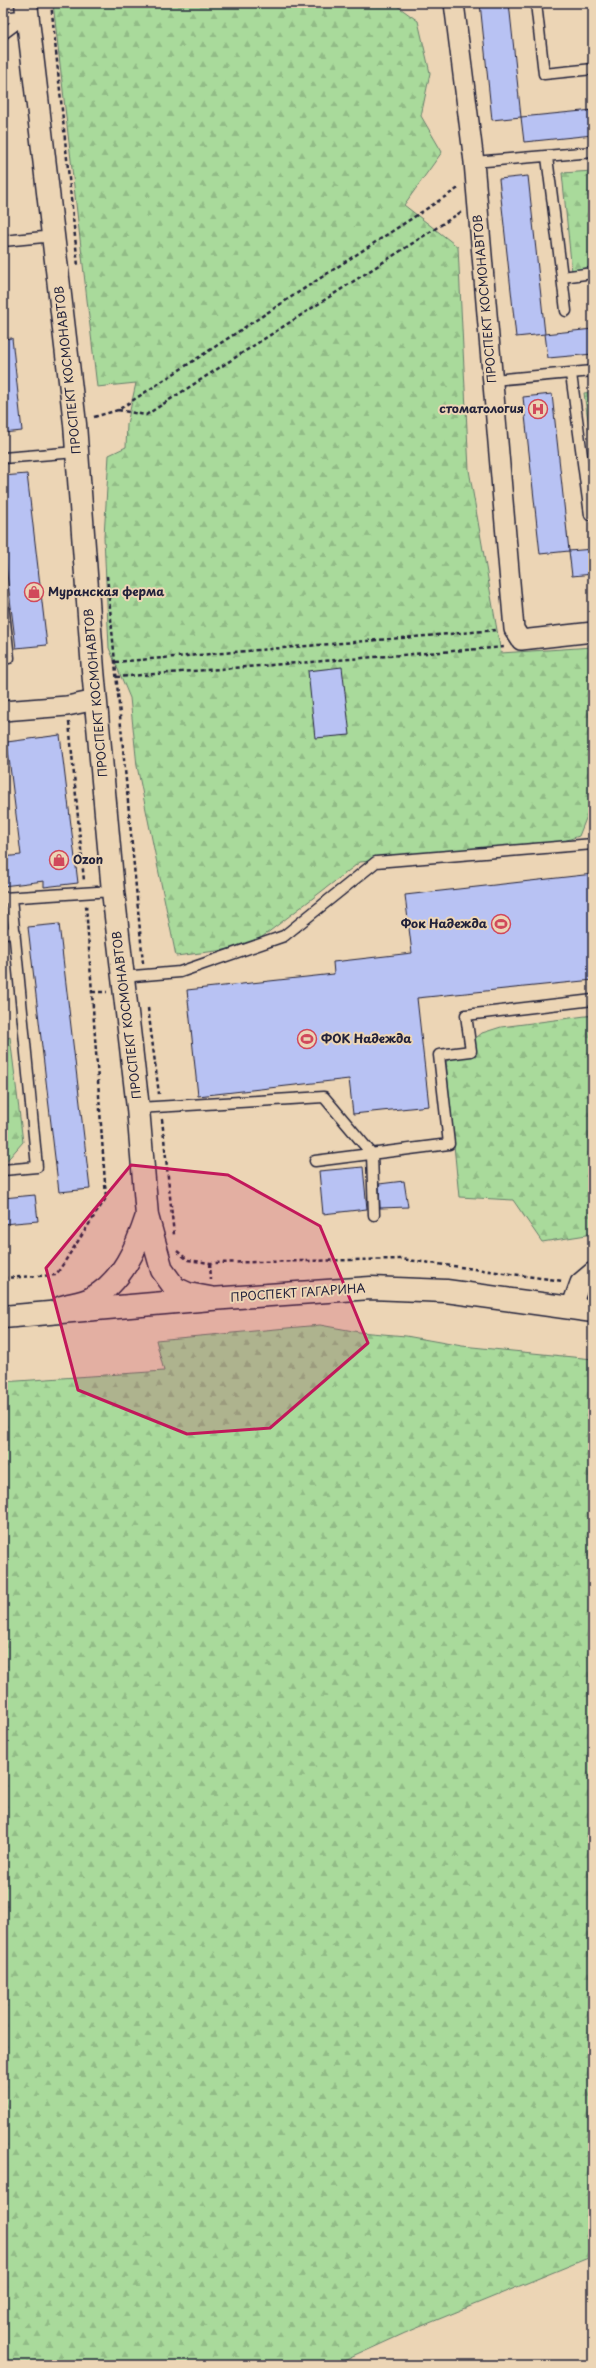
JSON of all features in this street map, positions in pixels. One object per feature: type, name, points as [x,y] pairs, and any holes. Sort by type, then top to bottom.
[{"type":"main road","name":"ПРОСПЕКТ КОСМОНАВТОВ","points":[[27,9],[75,424],[96,700],[113,891],[138,1108],[147,1216]]},
{"type":"main road","points":[[147,1216],[162,1270],[175,1288],[188,1294],[211,1299]]},
{"type":"main road","points":[[40,1313],[91,1298],[114,1281],[139,1240],[147,1216]]},
{"type":"main road","name":"ПРОСПЕКТ ГАГАРИНА","points":[[3,1317],[211,1299],[371,1288],[446,1291],[593,1311]]},
{"type":"street","name":"ПРОСПЕКТ КОСМОНАВТОВ","points":[[454,3],[474,170],[493,380],[513,638]]},
{"type":"street","points":[[513,638],[521,640],[593,632]]},
{"type":"street","points":[[3,711],[68,706],[96,700]]},
{"type":"street","points":[[571,1308],[586,1278]]},
{"type":"lane","points":[[536,3],[544,74],[593,68]]},
{"type":"lane","points":[[3,18],[27,9]]},
{"type":"lane","points":[[3,34],[27,9]]},
{"type":"lane","points":[[474,170],[547,157],[593,152]]},
{"type":"lane","points":[[547,157],[566,310]]},
{"type":"lane","points":[[3,240],[54,236]]},
{"type":"lane","points":[[562,277],[593,273]]},
{"type":"lane","points":[[493,380],[593,371]]},
{"type":"lane","points":[[571,374],[590,515],[593,515]]},
{"type":"lane","points":[[3,458],[76,452]]},
{"type":"lane","points":[[3,604],[9,658]]},
{"type":"lane","points":[[122,977],[180,972],[284,936],[376,862],[593,844]]},
{"type":"lane","points":[[3,1170],[37,1167],[15,932],[7,898],[113,891]]},
{"type":"lane","points":[[3,933],[15,932]]},
{"type":"lane","points":[[314,1161],[450,1144],[439,1055],[471,1051],[466,1015],[593,1000]]},
{"type":"lane","points":[[138,1108],[324,1097],[372,1154],[374,1215]]},
{"type":"path","points":[[75,424],[118,410],[474,170]]},
{"type":"path","points":[[118,410],[146,414],[476,202]]},
{"type":"path","points":[[144,975],[115,662],[513,638]]},
{"type":"path","points":[[116,677],[513,638]]},
{"type":"path","points":[[3,1278],[56,1275],[106,1198],[85,893],[68,706]]},
{"type":"path","points":[[147,1004],[161,1106],[174,1242]]},
{"type":"path","points":[[175,1250],[188,1260],[210,1263],[401,1259],[586,1278]]},
{"type":"highlighted area","points":[[131,1165],[228,1175],[320,1226],[368,1343],[270,1428],[187,1434],[78,1390],[46,1268]]},
{"type":"green space","points":[[53,3],[393,3],[418,21],[430,73],[421,116],[442,152],[404,205],[458,247],[469,470],[501,653],[593,647],[591,806],[579,836],[564,841],[360,862],[249,947],[176,956],[137,766],[130,698],[109,648],[104,537],[109,455],[126,447],[127,424],[136,383],[97,387]]},
{"type":"green space","points":[[593,171],[593,269],[572,272],[562,173]]},
{"type":"green space","points":[[593,392],[593,453],[584,393]]},
{"type":"green space","points":[[593,1015],[593,1234],[542,1242],[513,1200],[459,1197],[446,1062],[482,1033],[501,1027]]},
{"type":"green space","points":[[10,1037],[23,1142],[3,1165],[3,1040]]},
{"type":"green space","points":[[320,1325],[359,1332],[406,1336],[462,1346],[593,1359],[593,2256],[405,2333],[335,2365],[3,2365],[3,1382],[164,1371],[156,1340]]},
{"type":"building","points":[[480,3],[509,3],[521,117],[492,120]]},
{"type":"building","points":[[593,110],[593,135],[524,142],[521,117]]},
{"type":"building","points":[[528,176],[545,334],[516,337],[499,179]]},
{"type":"building","points":[[593,329],[593,354],[548,358],[545,334]]},
{"type":"building","points":[[12,338],[22,431],[3,433],[3,339]]},
{"type":"building","points":[[552,394],[569,551],[540,554],[523,397]]},
{"type":"building","points":[[27,474],[47,645],[16,648],[3,541],[3,476]]},
{"type":"building","points":[[593,549],[593,574],[572,576],[569,551]]},
{"type":"building","points":[[342,667],[350,735],[315,738],[308,671]]},
{"type":"building","points":[[60,735],[78,883],[44,887],[44,881],[3,886],[3,857],[21,855],[7,742]]},
{"type":"building","points":[[593,874],[593,980],[417,998],[429,1106],[353,1114],[349,1079],[198,1096],[187,990],[334,974],[333,962],[412,953],[405,895]]},
{"type":"building","points":[[59,924],[90,1189],[59,1192],[28,927]]},
{"type":"building","points":[[363,1167],[367,1209],[323,1214],[319,1171]]},
{"type":"building","points":[[404,1181],[408,1207],[380,1208],[379,1184]]},
{"type":"building","points":[[35,1195],[38,1221],[3,1224],[3,1198]]},
{"type":"place","name":"стоматология","points":[[538,409]]},
{"type":"place","name":"Муранская ферма","points":[[34,592]]},
{"type":"place","name":"Ozon","points":[[59,860]]},
{"type":"place","name":"Фок Надежда","points":[[501,924]]},
{"type":"place","name":"ФОК Надежда","points":[[307,1039]]}]
